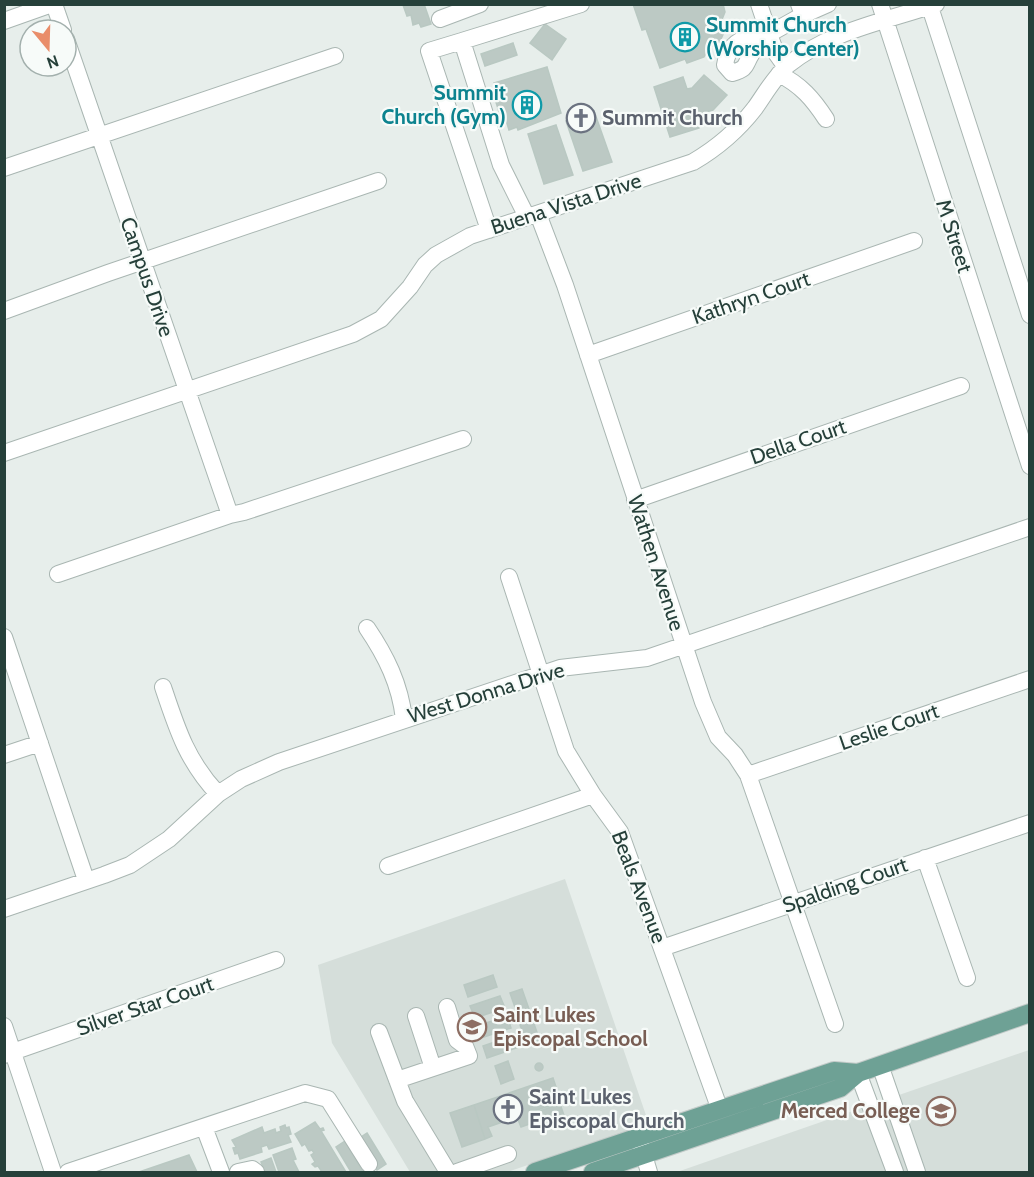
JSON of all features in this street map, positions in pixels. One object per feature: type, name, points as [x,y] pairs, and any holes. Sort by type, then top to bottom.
[{"type":"main road","points":[[593,1173],[646,1164],[840,1088],[858,1073],[1029,1013]]},
{"type":"main road","points":[[536,1173],[834,1071],[858,1073]]},
{"type":"street","points":[[4,21],[53,4]]},
{"type":"street","points":[[440,19],[480,4]]},
{"type":"street","points":[[489,230],[429,51],[582,4]]},
{"type":"street","points":[[759,4],[782,71],[805,91],[826,119]]},
{"type":"street","points":[[769,34],[801,10],[828,4]]},
{"type":"street","name":"M Street","points":[[880,4],[1029,466]]},
{"type":"street","points":[[932,5],[1029,315]]},
{"type":"street","name":"Buena Vista Drive","points":[[4,453],[353,334],[381,319],[410,287],[425,265],[436,255],[470,236],[693,162],[706,155],[737,129],[782,71],[805,52],[822,43],[932,5]]},
{"type":"street","name":"Wathen Avenue","points":[[462,41],[501,165],[533,216],[588,355],[683,646],[711,723],[718,737],[735,755],[748,775],[791,904],[835,1024]]},
{"type":"street","points":[[4,168],[335,56]]},
{"type":"street","name":"Campus Drive","points":[[78,74],[230,515]]},
{"type":"street","points":[[4,311],[378,181]]},
{"type":"street","name":"Kathryn Court","points":[[588,355],[914,241]]},
{"type":"street","name":"Della Court","points":[[635,500],[962,386]]},
{"type":"street","points":[[58,574],[463,439]]},
{"type":"street","name":"West Donna Drive","points":[[4,909],[104,875],[146,855],[169,838],[218,794],[241,779],[270,766],[560,668],[640,659],[683,646],[1029,527]]},
{"type":"street","name":"Beals Avenue","points":[[509,577],[566,751],[593,795],[620,832],[720,1110]]},
{"type":"street","points":[[367,628],[394,674],[404,719]]},
{"type":"street","points":[[4,637],[86,880]]},
{"type":"street","name":"Leslie Court","points":[[748,775],[1029,679]]},
{"type":"street","points":[[163,687],[188,755],[218,794]]},
{"type":"street","points":[[4,755],[40,743]]},
{"type":"street","points":[[388,866],[593,795]]},
{"type":"street","name":"Spalding Court","points":[[662,948],[1029,823]]},
{"type":"street","points":[[925,858],[967,978]]},
{"type":"street","name":"Silver Star Court","points":[[9,1054],[276,960]]},
{"type":"street","points":[[397,1080],[469,1056],[465,1046],[457,1040],[447,1007]]},
{"type":"street","points":[[416,1016],[434,1068]]},
{"type":"street","points":[[4,1026],[9,1054],[53,1173]]},
{"type":"street","points":[[379,1032],[405,1101],[448,1173]]},
{"type":"street","points":[[880,1065],[916,1173]]},
{"type":"street","points":[[858,1073],[895,1173]]},
{"type":"street","points":[[68,1173],[305,1093],[328,1099],[369,1164]]},
{"type":"street","points":[[204,1127],[221,1173]]},
{"type":"street","points":[[638,1138],[646,1164]]},
{"type":"street","points":[[457,1173],[508,1154]]},
{"type":"street","points":[[238,1173],[252,1169],[256,1173]]},
{"type":"shaded area","name":"Saint Lukes Episcopal School","points":[[565,879],[649,1124],[507,1172],[410,1172],[332,1043],[318,965]]},
{"type":"shaded area","name":"Merced College","points":[[1029,1050],[1029,1172],[677,1172]]},
{"type":"building","points":[[424,4],[431,24],[421,27],[419,23],[413,25],[411,15],[407,16],[403,5]]},
{"type":"building","name":"Summit Church (Worship Center)","points":[[633,4],[723,4],[725,12],[719,27],[725,30],[717,48],[710,45],[704,57],[687,63],[685,59],[660,68],[646,29],[642,30]]},
{"type":"building","points":[[545,24],[566,39],[552,60],[530,43]]},
{"type":"building","points":[[513,43],[517,55],[485,66],[481,54]]},
{"type":"building","name":"Summit Church (Gym)","points":[[547,67],[561,113],[518,130],[517,127],[509,130],[506,120],[502,121],[494,96],[498,95],[494,83]]},
{"type":"building","points":[[704,75],[727,95],[713,110],[695,115],[699,128],[670,137],[654,87],[683,77],[687,89],[692,88]]},
{"type":"building","name":"Summit Church","points":[[594,111],[612,162],[583,171],[566,121]]},
{"type":"building","name":"Summit Church","points":[[556,125],[573,175],[544,184],[528,134]]},
{"type":"building","points":[[493,975],[497,987],[468,997],[464,985]]},
{"type":"building","points":[[522,989],[529,1009],[517,1013],[510,993]]},
{"type":"building","points":[[500,996],[505,1008],[475,1018],[470,1006]]},
{"type":"building","points":[[507,1016],[511,1028],[481,1038],[477,1026]]},
{"type":"building","points":[[532,1018],[540,1041],[527,1045],[519,1022]]},
{"type":"building","points":[[515,1035],[519,1047],[487,1058],[483,1046]]},
{"type":"building","points":[[508,1061],[514,1079],[501,1084],[495,1066]]},
{"type":"building","points":[[539,1063],[543,1067],[539,1071],[535,1067]]},
{"type":"building","name":"Saint Lukes Episcopal Church","points":[[553,1078],[561,1102],[531,1112],[535,1122],[521,1127],[517,1117],[488,1127],[492,1136],[485,1139],[474,1105]]},
{"type":"building","points":[[560,1104],[566,1121],[540,1130],[534,1113]]},
{"type":"building","points":[[474,1105],[485,1139],[462,1147],[450,1113]]},
{"type":"building","points":[[315,1122],[320,1129],[323,1128],[324,1130],[321,1131],[346,1172],[322,1172],[318,1166],[315,1167],[312,1164],[315,1162],[311,1155],[314,1153],[312,1150],[309,1151],[305,1144],[302,1146],[295,1134]]},
{"type":"building","points":[[285,1125],[286,1128],[289,1127],[291,1134],[288,1135],[291,1142],[269,1149],[267,1145],[261,1147],[262,1152],[240,1159],[238,1153],[235,1154],[233,1148],[236,1147],[232,1140],[262,1127],[264,1133],[275,1129],[276,1133],[281,1131],[280,1127]]},
{"type":"building","points":[[367,1133],[386,1164],[377,1170],[358,1139]]},
{"type":"building","points":[[345,1141],[363,1172],[351,1172],[336,1147]]},
{"type":"building","points":[[292,1148],[296,1159],[293,1160],[299,1172],[279,1172],[273,1155]]},
{"type":"building","points":[[189,1155],[197,1172],[139,1172]]},
{"type":"building","points":[[271,1158],[276,1172],[265,1172],[261,1162]]},
{"type":"place","name":"Summit Church (Worship Center)","points":[[685,37]]},
{"type":"place","name":"Summit Church (Gym)","points":[[527,105]]},
{"type":"place","name":"Summit Church","points":[[581,118]]},
{"type":"place","name":"Saint Lukes Episcopal School","points":[[472,1027]]},
{"type":"place","name":"Saint Lukes Episcopal Church","points":[[508,1109]]},
{"type":"place","name":"Merced College","points":[[941,1111]]}]
